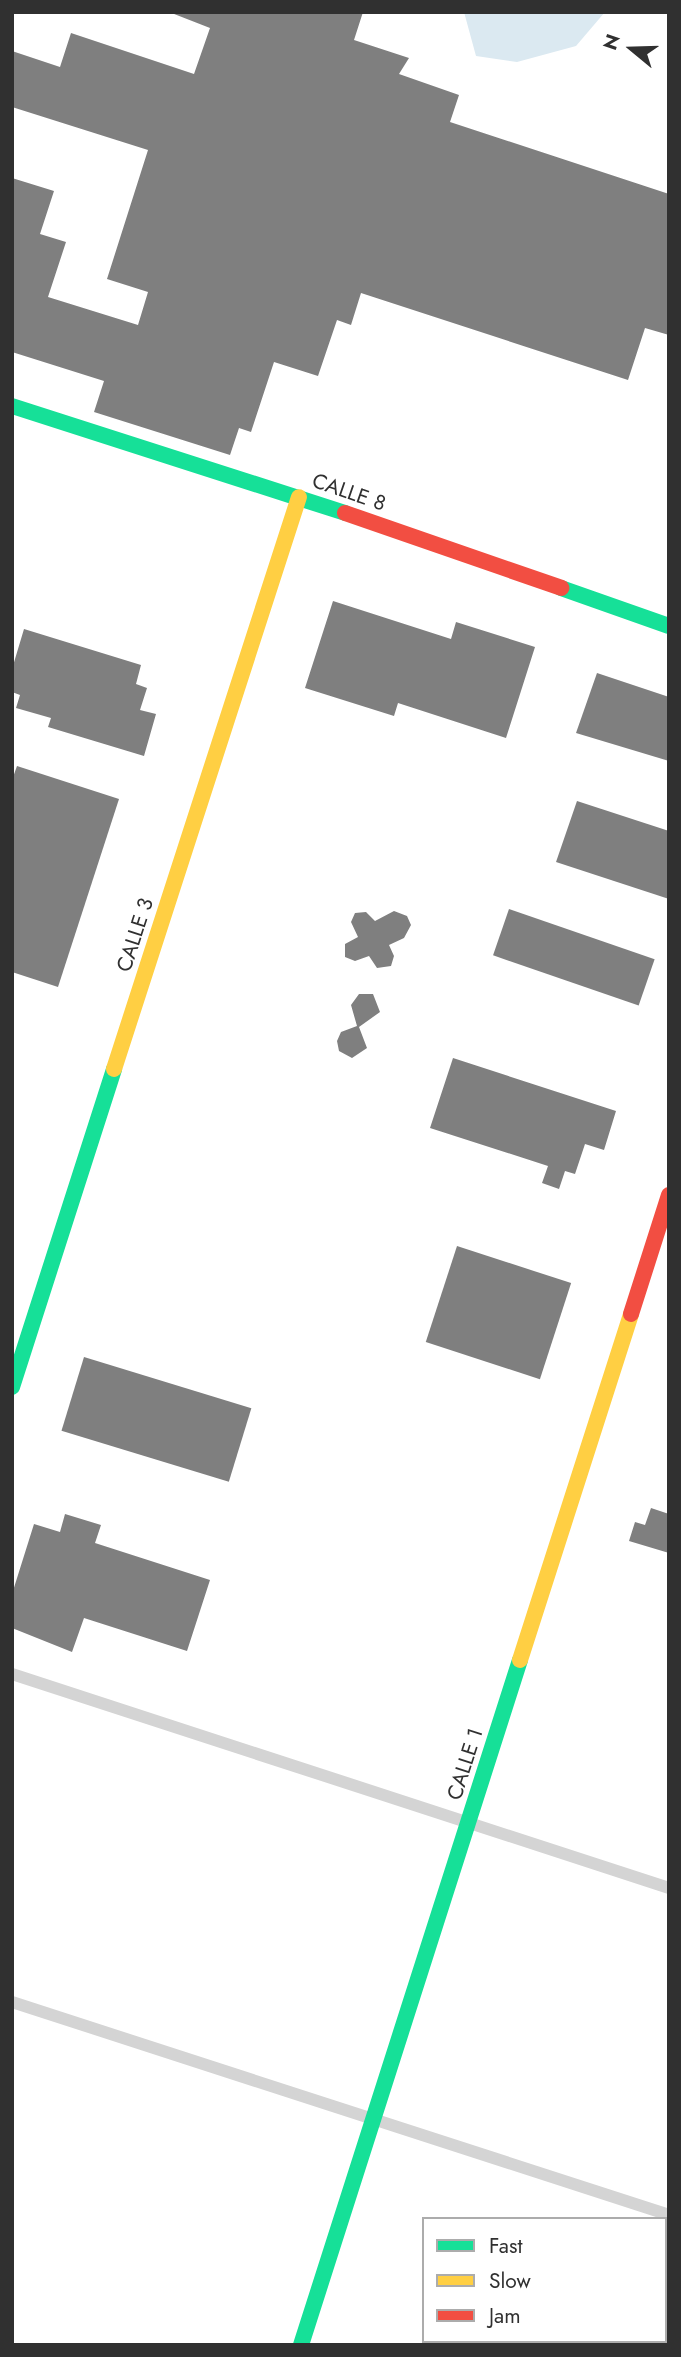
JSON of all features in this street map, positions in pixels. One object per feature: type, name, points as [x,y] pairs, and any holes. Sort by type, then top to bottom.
[{"type":"street","name":"CALLE 8","points":[[12,406],[299,497],[669,626]]},
{"type":"street","name":"CALLE 3","points":[[12,1387],[299,497]]},
{"type":"street","name":"CALLE 1","points":[[301,2345],[669,1195]]},
{"type":"street","points":[[12,1674],[669,1888]]},
{"type":"street","points":[[12,2002],[669,2216]]},
{"type":"shaded area","points":[[464,12],[605,12],[576,46],[517,62],[476,56]]},
{"type":"building","points":[[169,12],[363,12],[354,40],[409,58],[399,74],[459,95],[450,122],[669,194],[669,335],[645,328],[628,380],[361,293],[351,325],[337,320],[318,376],[274,362],[251,432],[239,428],[230,455],[94,412],[104,381],[12,352],[12,178],[54,191],[40,234],[66,242],[48,297],[138,325],[148,292],[107,279],[148,150],[12,107],[12,51],[60,67],[71,33],[194,74],[210,28]]},
{"type":"building","points":[[333,601],[451,639],[456,622],[535,647],[506,738],[398,703],[394,716],[305,688]]},
{"type":"building","points":[[24,629],[141,665],[136,684],[147,688],[140,710],[156,714],[144,756],[48,727],[51,718],[16,708],[20,695],[12,692],[12,669]]},
{"type":"building","points":[[597,673],[669,697],[669,761],[576,733]]},
{"type":"building","points":[[17,766],[119,799],[58,987],[12,972],[12,780]]},
{"type":"building","points":[[577,801],[669,831],[669,899],[556,862]]},
{"type":"building","points":[[509,909],[655,959],[639,1005],[493,955]]},
{"type":"building","points":[[394,911],[407,916],[411,925],[404,938],[389,945],[394,956],[391,966],[377,968],[369,956],[355,961],[345,957],[345,944],[358,937],[351,922],[355,913],[366,912],[375,921]]},
{"type":"building","points":[[359,994],[373,994],[380,1012],[359,1027],[367,1048],[352,1058],[339,1051],[337,1041],[341,1032],[357,1026],[351,1005]]},
{"type":"building","points":[[453,1058],[616,1111],[604,1150],[585,1144],[575,1174],[565,1171],[559,1189],[542,1183],[548,1166],[430,1128]]},
{"type":"building","points":[[457,1246],[571,1283],[540,1379],[426,1342]]},
{"type":"building","points":[[84,1357],[251,1408],[229,1482],[61,1431]]},
{"type":"building","points":[[651,1508],[669,1514],[669,1553],[629,1541],[635,1522],[645,1525]]},
{"type":"building","points":[[65,1514],[101,1525],[95,1543],[210,1580],[187,1651],[84,1618],[72,1652],[12,1628],[12,1594],[34,1524],[60,1532]]},
{"type":"traffic: fast","points":[[12,406],[345,513]]},
{"type":"traffic: fast","points":[[561,588],[669,626]]},
{"type":"traffic: fast","points":[[12,1387],[114,1069]]},
{"type":"traffic: fast","points":[[301,2345],[520,1660]]},
{"type":"traffic: slow","points":[[114,1069],[299,497]]},
{"type":"traffic: slow","points":[[520,1660],[631,1314]]},
{"type":"traffic: jam","points":[[345,513],[561,588]]},
{"type":"traffic: jam","points":[[631,1314],[669,1195]]}]
